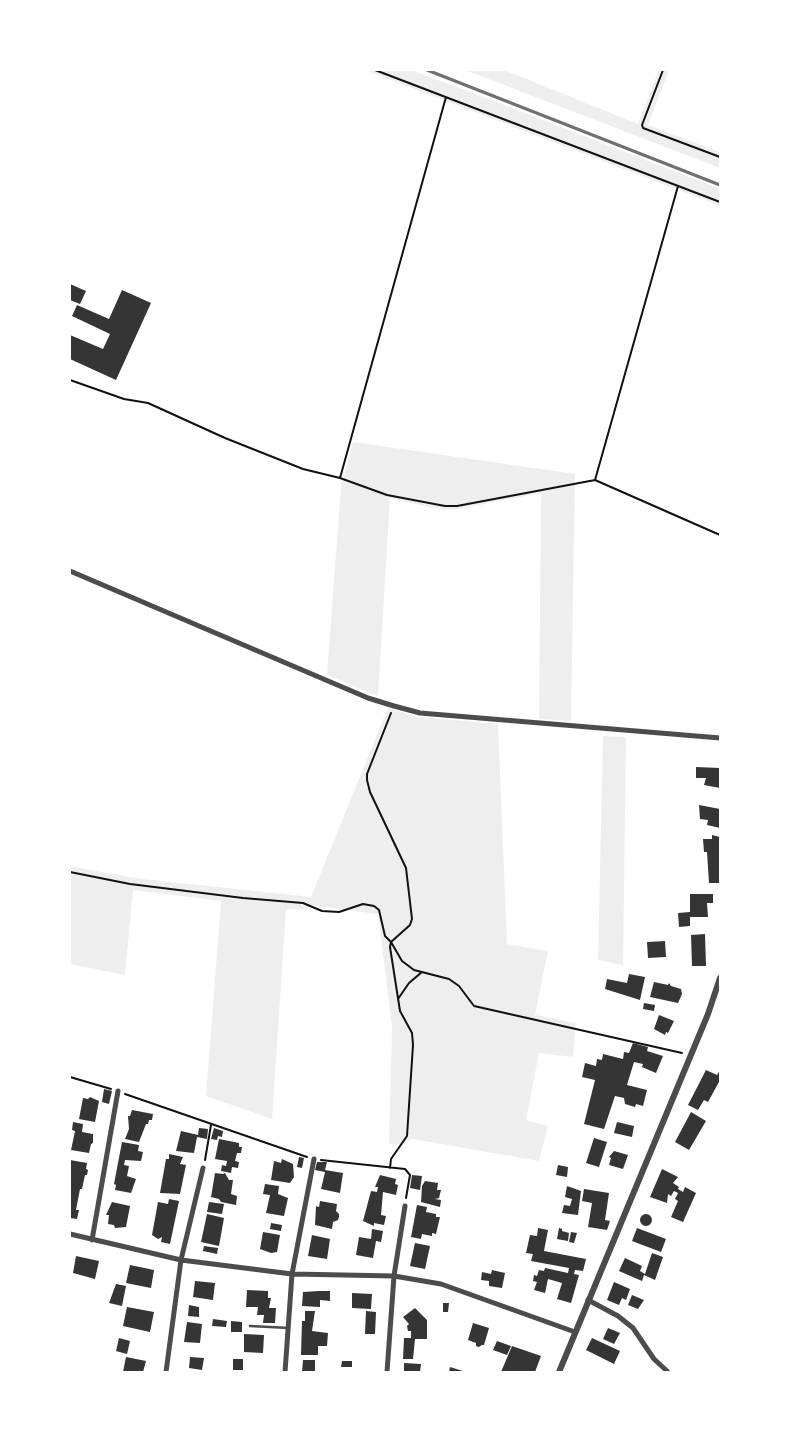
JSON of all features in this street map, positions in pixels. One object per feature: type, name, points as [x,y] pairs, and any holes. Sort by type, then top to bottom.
[{"type":"street","points":[[70,571],[368,698],[420,713],[720,738]]},
{"type":"street","points":[[559,1372],[691,1055],[720,978]]},
{"type":"street","points":[[92,1240],[118,1091]]},
{"type":"street","points":[[285,1372],[292,1274],[314,1160]]},
{"type":"street","points":[[166,1372],[181,1260],[203,1168]]},
{"type":"street","points":[[387,1372],[394,1276],[405,1206]]},
{"type":"street","points":[[70,1234],[181,1260],[292,1274],[394,1276],[441,1284],[575,1332]]},
{"type":"street","points":[[588,1300],[618,1316],[633,1328],[654,1359],[668,1372]]},
{"type":"lane","points":[[250,1326],[289,1328]]},
{"type":"path","points":[[375,70],[720,202]]},
{"type":"path","points":[[663,70],[642,125],[643,128],[720,157]]},
{"type":"path","points":[[340,478],[446,97]]},
{"type":"path","points":[[595,480],[678,185]]},
{"type":"path","points":[[70,380],[124,399],[148,403],[225,438],[303,469],[340,478],[386,495],[445,506],[479,502],[595,480],[720,535]]},
{"type":"path","points":[[390,1168],[391,1159],[407,1136],[414,1045],[412,1032],[400,1011],[391,960],[391,942],[410,924],[412,919],[406,868],[370,792],[367,774],[394,706]]},
{"type":"path","points":[[70,872],[140,885],[244,898],[304,903],[322,910],[339,912],[363,904],[374,906],[379,910],[385,936],[391,942],[402,961],[414,970],[449,979],[459,986],[474,1006],[483,1010],[533,1018],[691,1055]]},
{"type":"path","points":[[398,999],[408,983],[422,972]]},
{"type":"path","points":[[70,1077],[118,1091],[314,1160],[405,1169],[410,1175],[405,1206]]},
{"type":"path","points":[[203,1168],[211,1125]]},
{"type":"shaded area","points":[[365,70],[411,70],[494,101],[720,189],[720,206]]},
{"type":"shaded area","points":[[465,70],[504,70],[638,124],[659,70],[669,70],[648,125],[720,152],[720,168]]},
{"type":"shaded area","points":[[353,442],[575,474],[571,721],[539,719],[541,493],[458,509],[443,510],[390,498],[378,696],[327,675],[341,487]]},
{"type":"shaded area","points":[[388,708],[418,717],[498,724],[507,944],[548,951],[535,1015],[576,1023],[573,1057],[539,1053],[526,1120],[548,1126],[539,1161],[413,1139],[396,1145],[389,1144],[392,1027],[378,914],[309,905],[308,910],[286,909],[272,1119],[206,1096],[221,901],[133,890],[125,975],[70,964],[70,866],[134,878],[311,897]]},
{"type":"shaded area","points":[[603,736],[626,737],[623,965],[598,960]]},
{"type":"building","points":[[70,284],[86,291],[80,304],[70,300]]},
{"type":"building","points":[[122,290],[151,303],[116,380],[70,359],[70,335],[103,349],[110,334],[72,316],[77,305],[109,319]]},
{"type":"building","points":[[696,767],[720,768],[720,788],[704,785],[706,778],[696,778]]},
{"type":"building","points":[[699,805],[720,809],[720,828],[707,825],[708,820],[700,819]]},
{"type":"building","points":[[712,835],[720,837],[720,883],[709,883],[707,852],[704,852],[703,839],[712,839]]},
{"type":"building","points":[[690,894],[713,894],[713,903],[707,903],[708,917],[690,917],[690,926],[679,927],[678,913],[690,912]]},
{"type":"building","points":[[705,934],[706,966],[692,966],[691,935]]},
{"type":"building","points":[[665,941],[666,957],[648,958],[647,942]]},
{"type":"building","points":[[629,974],[645,977],[640,1000],[605,989],[607,979],[627,983]]},
{"type":"building","points":[[654,982],[668,985],[669,983],[671,986],[681,989],[682,994],[678,1003],[650,997]]},
{"type":"building","points":[[644,1003],[655,1005],[654,1011],[643,1009]]},
{"type":"building","points":[[659,1015],[674,1021],[665,1035],[654,1029]]},
{"type":"building","points":[[633,1043],[648,1047],[647,1051],[663,1056],[656,1073],[642,1067],[643,1064],[634,1062],[627,1085],[647,1090],[643,1106],[636,1104],[635,1107],[625,1104],[624,1098],[615,1096],[604,1129],[584,1124],[595,1080],[582,1077],[585,1063],[596,1066],[597,1059],[602,1060],[603,1054],[623,1059],[624,1052],[629,1053]]},
{"type":"building","points":[[706,1070],[717,1075],[720,1070],[720,1080],[708,1102],[704,1100],[698,1110],[688,1105]]},
{"type":"building","points":[[104,1089],[112,1091],[109,1104],[102,1102]]},
{"type":"building","points":[[90,1097],[99,1101],[95,1122],[79,1119],[83,1098],[88,1099]]},
{"type":"building","points":[[132,1110],[153,1114],[152,1120],[149,1120],[148,1124],[146,1124],[139,1142],[125,1139],[129,1129],[128,1116],[130,1116]]},
{"type":"building","points":[[691,1112],[706,1121],[689,1150],[675,1142]]},
{"type":"building","points":[[73,1122],[83,1124],[82,1132],[93,1134],[93,1143],[89,1153],[71,1150],[75,1131],[72,1130]]},
{"type":"building","points":[[617,1122],[634,1126],[632,1137],[614,1133]]},
{"type":"building","points":[[199,1128],[208,1129],[207,1139],[197,1137],[194,1153],[176,1151],[181,1131],[198,1135]]},
{"type":"building","points":[[214,1128],[223,1131],[222,1137],[218,1136],[217,1140],[211,1139]]},
{"type":"building","points":[[594,1138],[607,1142],[599,1167],[586,1163]]},
{"type":"building","points":[[219,1139],[239,1143],[239,1147],[242,1147],[241,1153],[237,1153],[235,1161],[239,1162],[238,1168],[232,1167],[231,1173],[221,1171],[222,1165],[226,1166],[227,1161],[215,1159]]},
{"type":"building","points":[[122,1142],[139,1145],[138,1151],[143,1152],[141,1161],[125,1160],[124,1165],[129,1166],[127,1176],[136,1179],[131,1193],[115,1190],[116,1185],[114,1184]]},
{"type":"building","points":[[614,1151],[628,1155],[623,1169],[609,1165],[611,1158],[609,1157]]},
{"type":"building","points":[[169,1154],[183,1157],[180,1164],[186,1165],[180,1194],[160,1193],[166,1159],[169,1159]]},
{"type":"building","points":[[299,1157],[304,1158],[302,1168],[297,1167]]},
{"type":"building","points":[[282,1159],[293,1164],[294,1177],[290,1183],[271,1180],[274,1161],[281,1163]]},
{"type":"building","points":[[70,1160],[87,1163],[86,1169],[88,1170],[82,1189],[80,1189],[76,1210],[79,1210],[77,1219],[70,1218]]},
{"type":"building","points":[[317,1162],[327,1162],[325,1170],[343,1173],[340,1193],[321,1189],[325,1172],[315,1170]]},
{"type":"building","points":[[558,1165],[568,1167],[567,1177],[556,1175]]},
{"type":"building","points":[[662,1169],[678,1177],[673,1183],[679,1187],[678,1189],[683,1192],[685,1187],[696,1193],[683,1222],[671,1217],[678,1201],[675,1199],[678,1193],[674,1191],[671,1196],[668,1194],[667,1203],[650,1197]]},
{"type":"building","points":[[215,1173],[225,1173],[229,1180],[233,1180],[231,1194],[237,1196],[236,1205],[221,1202],[219,1199],[211,1197]]},
{"type":"building","points":[[380,1175],[396,1179],[395,1184],[398,1185],[396,1195],[383,1192],[381,1215],[386,1216],[384,1225],[374,1223],[374,1226],[363,1221],[371,1191],[377,1192],[378,1187],[375,1187]]},
{"type":"building","points":[[412,1175],[422,1176],[420,1190],[410,1188]]},
{"type":"building","points":[[425,1181],[438,1183],[437,1190],[441,1190],[439,1198],[435,1199],[441,1200],[440,1207],[421,1202],[422,1186]]},
{"type":"building","points":[[265,1184],[279,1186],[278,1194],[288,1198],[284,1216],[266,1213],[270,1195],[263,1194]]},
{"type":"building","points":[[567,1186],[581,1191],[578,1215],[562,1213],[564,1205],[570,1206],[572,1199],[565,1197]]},
{"type":"building","points":[[584,1189],[609,1193],[605,1220],[610,1221],[607,1230],[588,1227],[592,1203],[582,1201]]},
{"type":"building","points":[[169,1199],[179,1201],[170,1244],[161,1242],[162,1237],[158,1239],[152,1235],[158,1202],[168,1204]]},
{"type":"building","points":[[320,1201],[337,1204],[336,1211],[339,1217],[338,1220],[333,1222],[332,1229],[315,1225],[316,1206],[319,1207]]},
{"type":"building","points":[[112,1202],[130,1206],[126,1227],[115,1228],[114,1225],[108,1224],[109,1215],[106,1215]]},
{"type":"building","points":[[209,1202],[224,1204],[222,1214],[207,1212]]},
{"type":"building","points":[[417,1205],[427,1207],[426,1212],[440,1217],[436,1234],[432,1233],[432,1236],[422,1234],[421,1239],[411,1237]]},
{"type":"building","points":[[207,1214],[224,1218],[219,1246],[201,1242]]},
{"type":"building","points":[[644,1214],[648,1214],[652,1220],[648,1226],[644,1226],[640,1222],[640,1218]]},
{"type":"building","points":[[271,1223],[282,1225],[281,1231],[270,1229]]},
{"type":"building","points":[[538,1228],[548,1230],[544,1251],[586,1259],[583,1271],[575,1270],[574,1274],[579,1275],[571,1303],[557,1299],[562,1283],[548,1279],[545,1293],[534,1290],[537,1282],[533,1281],[534,1275],[537,1276],[539,1270],[544,1271],[545,1268],[568,1273],[569,1268],[531,1261],[533,1254],[526,1253],[530,1235],[537,1236]]},
{"type":"building","points":[[559,1228],[569,1233],[568,1241],[557,1239]]},
{"type":"building","points":[[637,1228],[666,1239],[661,1252],[632,1241]]},
{"type":"building","points":[[372,1229],[383,1231],[381,1242],[376,1241],[373,1258],[356,1255],[359,1237],[371,1239]]},
{"type":"building","points":[[263,1232],[280,1235],[277,1252],[271,1253],[260,1249]]},
{"type":"building","points":[[571,1232],[577,1233],[574,1243],[569,1242]]},
{"type":"building","points":[[312,1235],[330,1239],[327,1259],[308,1256]]},
{"type":"building","points":[[415,1243],[430,1246],[425,1269],[410,1266]]},
{"type":"building","points":[[204,1246],[218,1248],[217,1254],[203,1251]]},
{"type":"building","points":[[652,1253],[663,1257],[655,1280],[644,1275],[642,1281],[619,1271],[625,1258],[642,1266],[640,1271],[645,1274]]},
{"type":"building","points":[[76,1256],[99,1261],[95,1279],[73,1273]]},
{"type":"building","points":[[130,1265],[154,1270],[151,1288],[126,1283]]},
{"type":"building","points":[[492,1270],[505,1273],[502,1288],[489,1286],[489,1281],[481,1280],[482,1272],[491,1274]]},
{"type":"building","points":[[195,1281],[215,1283],[213,1300],[193,1297]]},
{"type":"building","points":[[614,1282],[630,1289],[626,1300],[622,1298],[619,1305],[607,1300]]},
{"type":"building","points":[[116,1284],[126,1286],[122,1306],[109,1303]]},
{"type":"building","points":[[247,1290],[268,1291],[268,1298],[271,1298],[269,1308],[276,1308],[275,1323],[263,1323],[264,1315],[257,1315],[258,1307],[246,1307]]},
{"type":"building","points":[[330,1291],[330,1301],[320,1300],[320,1307],[302,1306],[303,1292]]},
{"type":"building","points":[[352,1293],[372,1294],[371,1309],[352,1308]]},
{"type":"building","points":[[632,1295],[644,1300],[638,1309],[628,1305]]},
{"type":"building","points":[[443,1303],[449,1303],[448,1312],[443,1312]]},
{"type":"building","points":[[189,1305],[199,1307],[199,1317],[188,1316]]},
{"type":"building","points":[[127,1307],[154,1312],[150,1332],[123,1326]]},
{"type":"building","points":[[415,1308],[427,1320],[427,1339],[415,1339],[413,1359],[403,1359],[404,1338],[411,1338],[411,1331],[408,1331],[407,1326],[409,1324],[403,1317]]},
{"type":"building","points":[[305,1311],[315,1311],[312,1331],[328,1333],[327,1346],[318,1346],[318,1355],[301,1355],[302,1321],[305,1321]]},
{"type":"building","points":[[366,1311],[376,1312],[375,1334],[365,1334]]},
{"type":"building","points":[[213,1319],[227,1321],[226,1327],[212,1326]]},
{"type":"building","points":[[231,1321],[242,1322],[242,1332],[231,1332]]},
{"type":"building","points":[[187,1322],[202,1324],[200,1343],[184,1342]]},
{"type":"building","points":[[473,1323],[489,1328],[484,1345],[479,1347],[476,1346],[476,1343],[468,1340]]},
{"type":"building","points":[[608,1328],[620,1333],[614,1344],[603,1339]]},
{"type":"building","points":[[244,1334],[264,1335],[263,1353],[244,1352]]},
{"type":"building","points":[[119,1338],[130,1341],[127,1354],[116,1351]]},
{"type":"building","points":[[592,1338],[620,1351],[614,1364],[586,1350]]},
{"type":"building","points":[[497,1341],[511,1346],[507,1355],[493,1350]]},
{"type":"building","points":[[512,1346],[541,1356],[535,1372],[501,1372]]},
{"type":"building","points":[[126,1357],[146,1361],[143,1372],[123,1372]]},
{"type":"building","points":[[190,1357],[204,1358],[202,1370],[189,1368]]},
{"type":"building","points":[[233,1359],[243,1359],[243,1370],[233,1370]]},
{"type":"building","points":[[303,1360],[315,1360],[315,1372],[302,1372]]},
{"type":"building","points":[[342,1361],[352,1361],[352,1367],[341,1367]]},
{"type":"building","points":[[404,1363],[421,1364],[420,1372],[404,1372]]},
{"type":"building","points":[[450,1367],[466,1372],[449,1372]]},
{"type":"railway","points":[[427,70],[720,185]]}]
